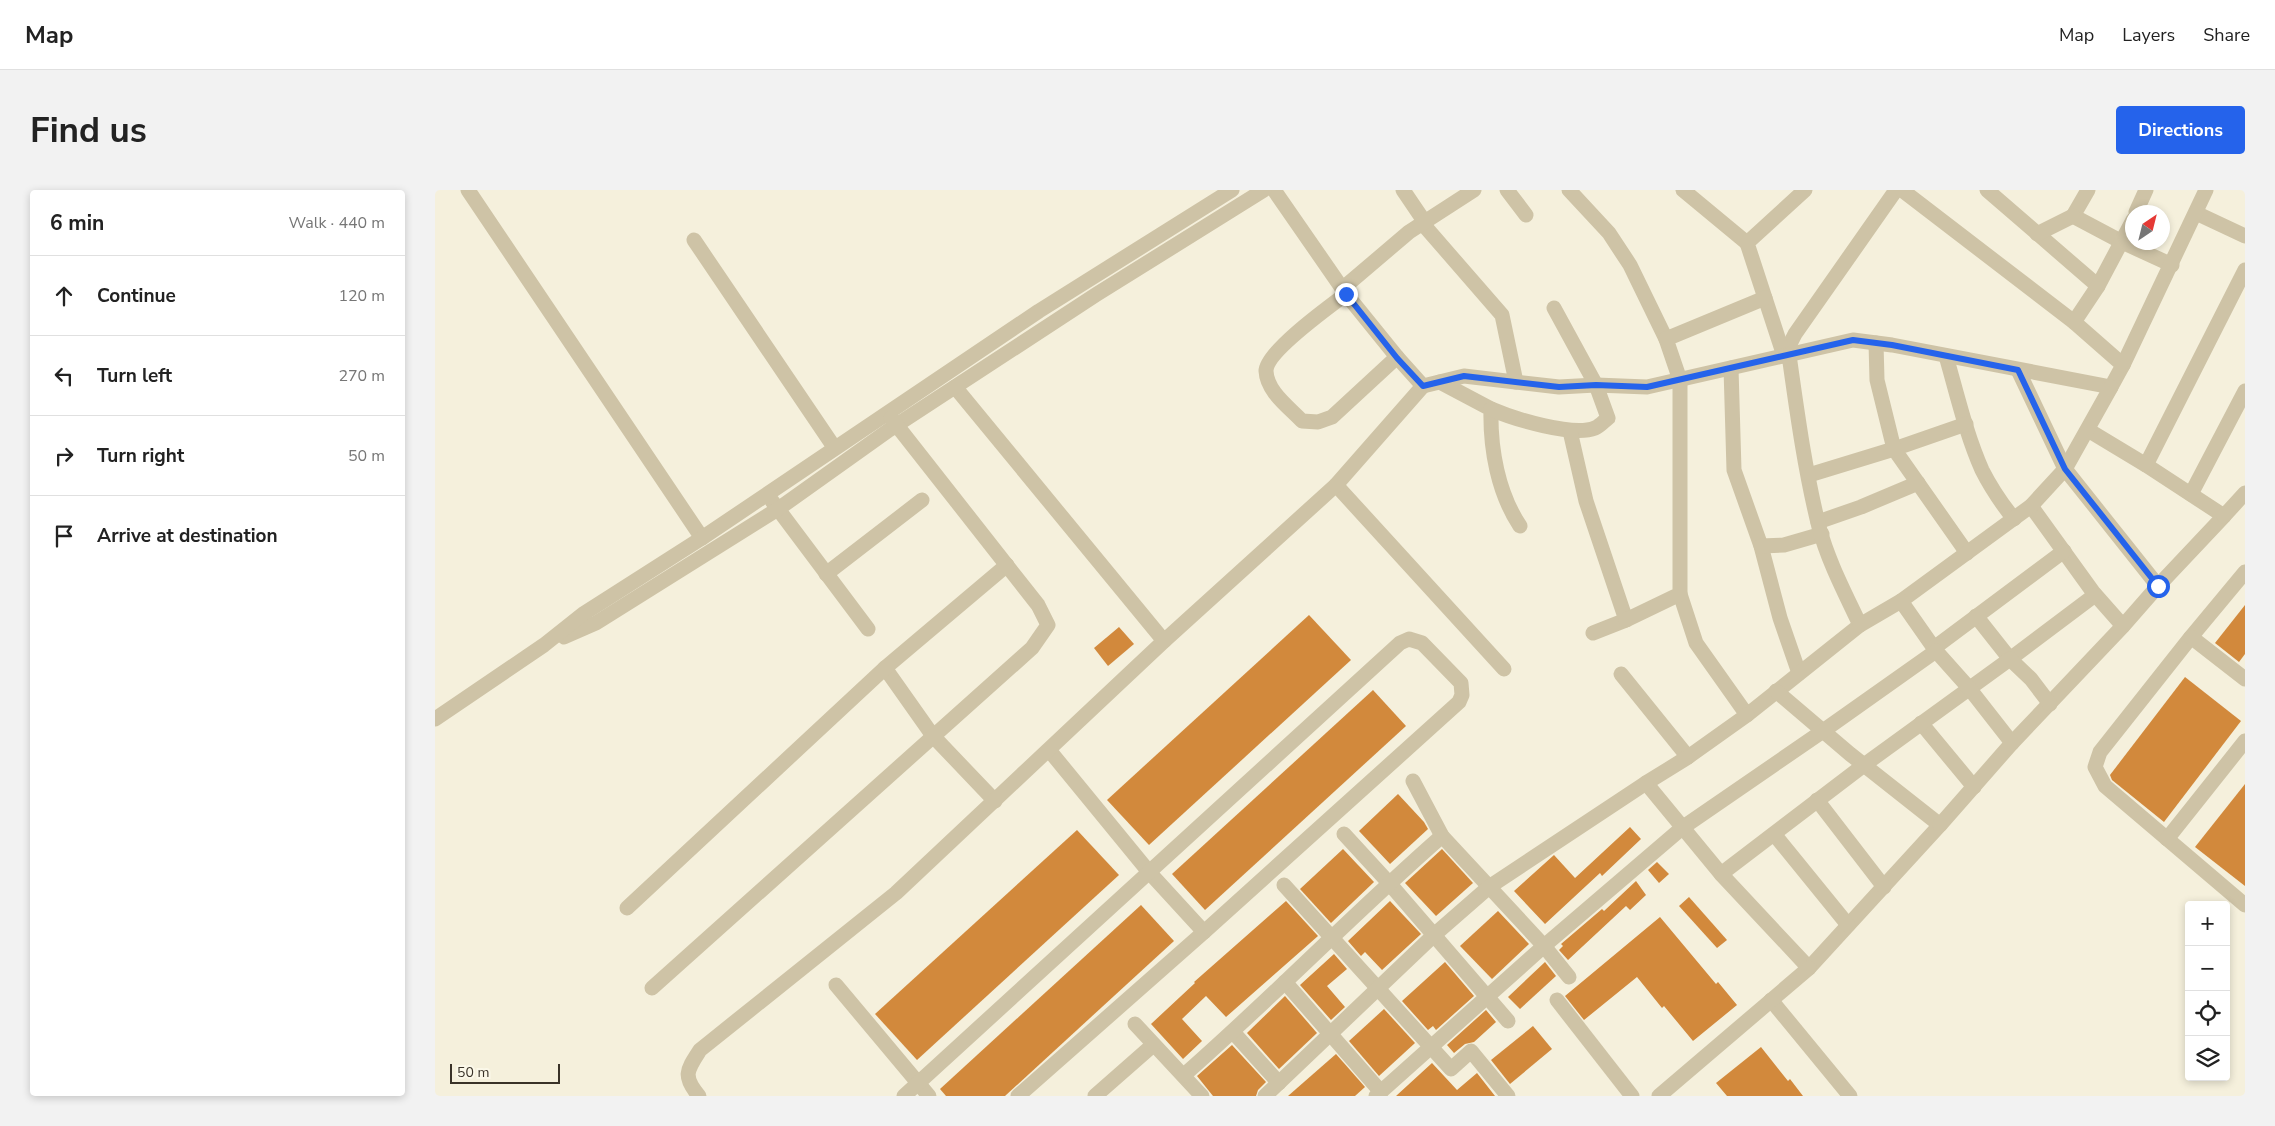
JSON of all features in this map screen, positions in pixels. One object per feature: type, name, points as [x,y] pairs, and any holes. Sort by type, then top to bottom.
[{"type":"street","points":[[468,190],[702,538]]},
{"type":"street","points":[[544,645],[596,623],[778,509],[892,419],[1039,311],[1232,190]]},
{"type":"street","points":[[435,719],[544,645],[583,614],[702,538],[834,447],[955,387],[1097,294],[1264,190]]},
{"type":"street","points":[[1274,190],[1344,291],[1397,358],[1423,386]]},
{"type":"street","points":[[1403,190],[1424,221],[1422,223],[1502,315],[1515,382]]},
{"type":"street","points":[[1397,358],[1332,417],[1318,422],[1302,421],[1272,390],[1266,371],[1270,359],[1424,221],[1474,190]]},
{"type":"street","points":[[1507,190],[1526,215]]},
{"type":"street","points":[[1569,190],[1609,234],[1630,265],[1666,340],[1681,380],[1680,594],[1696,643],[1747,715]]},
{"type":"street","points":[[1683,190],[1747,243],[1765,298],[1787,355],[1820,528],[1839,580],[1860,625]]},
{"type":"street","points":[[1747,243],[1805,190]]},
{"type":"street","points":[[1787,355],[1795,334],[1896,190]]},
{"type":"street","points":[[1902,190],[2074,322],[2123,365]]},
{"type":"street","points":[[1987,190],[2098,286]]},
{"type":"street","points":[[2037,234],[2073,216],[2088,190]]},
{"type":"street","points":[[2139,205],[2146,190]]},
{"type":"street","points":[[1265,1096],[1434,935],[1489,887],[1688,757],[1747,715],[1860,625],[1901,601],[2031,506],[2065,469],[2088,430],[2123,365],[2207,190]]},
{"type":"street","points":[[2196,213],[2245,236]]},
{"type":"street","points":[[2073,216],[2122,242],[2172,265]]},
{"type":"street","points":[[2074,322],[2098,286],[2125,236]]},
{"type":"street","points":[[694,240],[834,447]]},
{"type":"street","points":[[2146,465],[2245,270]]},
{"type":"street","points":[[1666,340],[1765,298]]},
{"type":"street","points":[[1440,382],[1512,418],[1570,430],[1595,428],[1608,418],[1596,385],[1554,308]]},
{"type":"street","points":[[699,1096],[689,1084],[687,1069],[700,1050],[896,893],[1164,641],[1336,485],[1423,386],[1464,376],[1559,387],[1596,385],[1647,387],[1853,340],[2111,387]]},
{"type":"street","points":[[1877,343],[1877,380],[1894,449],[1967,554]]},
{"type":"street","points":[[1946,356],[1965,424],[1982,470],[1999,499],[2015,519]]},
{"type":"street","points":[[1731,368],[1735,470],[1761,546],[1780,618],[1799,673]]},
{"type":"street","points":[[2018,370],[2065,469],[2158,586]]},
{"type":"street","points":[[955,387],[1164,641]]},
{"type":"street","points":[[2191,494],[2240,412],[2245,391]]},
{"type":"street","points":[[1491,409],[1491,427],[1496,467],[1509,510],[1520,526]]},
{"type":"street","points":[[652,988],[1032,648],[1048,626],[1038,605],[892,419]]},
{"type":"street","points":[[1809,475],[1894,449],[1965,424]]},
{"type":"street","points":[[1570,430],[1586,501],[1626,620]]},
{"type":"street","points":[[2088,430],[2224,516]]},
{"type":"street","points":[[1761,546],[1785,546],[1861,508],[1918,483]]},
{"type":"street","points":[[1336,485],[1503,669]]},
{"type":"street","points":[[1659,1096],[1809,968],[1940,826],[2012,743],[2245,493]]},
{"type":"street","points":[[767,494],[868,629]]},
{"type":"street","points":[[826,574],[922,500]]},
{"type":"street","points":[[2031,506],[2095,595],[2123,626]]},
{"type":"street","points":[[1285,982],[1331,1034],[1378,1094],[1544,946],[1682,828],[1823,731],[1935,650],[1976,616],[2063,551]]},
{"type":"street","points":[[627,908],[885,668],[1007,565]]},
{"type":"street","points":[[2245,572],[2100,752],[2095,766],[2105,786],[2245,905]]},
{"type":"street","points":[[1593,633],[1626,620],[1680,594]]},
{"type":"street","points":[[1721,874],[1817,800],[2095,595]]},
{"type":"street","points":[[1901,601],[1935,650],[1969,688],[2012,743]]},
{"type":"street","points":[[1976,616],[2010,659],[2031,680],[2050,704]]},
{"type":"street","points":[[2191,637],[2245,679]]},
{"type":"street","points":[[904,1096],[917,1082],[1400,643],[1409,638],[1422,642],[1461,683],[1459,702],[1204,932],[1018,1096]]},
{"type":"street","points":[[885,668],[933,736],[995,801]]},
{"type":"street","points":[[1621,674],[1688,757]]},
{"type":"street","points":[[1776,691],[1940,826]]},
{"type":"street","points":[[1921,723],[1973,788]]},
{"type":"street","points":[[2167,839],[2245,741]]},
{"type":"street","points":[[1049,750],[1149,872],[1204,932]]},
{"type":"street","points":[[1413,781],[1442,836],[1544,946],[1569,977]]},
{"type":"street","points":[[1646,783],[1721,874],[1809,968]]},
{"type":"street","points":[[1817,800],[1883,887]]},
{"type":"street","points":[[1344,834],[1389,883],[1508,1021]]},
{"type":"street","points":[[1774,834],[1848,925]]},
{"type":"street","points":[[1183,1075],[1233,1032],[1389,883],[1442,836]]},
{"type":"street","points":[[1284,885],[1451,1069],[1471,1051],[1508,1096]]},
{"type":"street","points":[[836,985],[929,1096]]},
{"type":"street","points":[[1557,1000],[1632,1096]]},
{"type":"street","points":[[1771,1000],[1850,1096]]},
{"type":"street","points":[[1135,1024],[1202,1096]]},
{"type":"street","points":[[1233,1032],[1279,1083]]},
{"type":"street","points":[[1095,1096],[1153,1045]]},
{"type":"building","points":[[2245,605],[2245,654],[2239,662],[2215,643]]},
{"type":"building","points":[[1309,615],[1351,660],[1149,845],[1107,800]]},
{"type":"building","points":[[1119,627],[1134,644],[1108,666],[1094,648]]},
{"type":"building","points":[[2185,677],[2241,721],[2164,822],[2112,780],[2110,775]]},
{"type":"building","points":[[1373,690],[1406,726],[1205,910],[1172,874]]},
{"type":"building","points":[[2245,784],[2245,886],[2195,847]]},
{"type":"building","points":[[1398,794],[1424,822],[1428,829],[1390,864],[1359,831]]},
{"type":"building","points":[[1630,827],[1641,839],[1602,876],[1600,873],[1545,924],[1514,891],[1554,855],[1575,878]]},
{"type":"building","points":[[1077,830],[1119,875],[917,1060],[875,1014]]},
{"type":"building","points":[[1343,849],[1374,882],[1331,923],[1300,889]]},
{"type":"building","points":[[1442,849],[1473,883],[1436,916],[1405,883]]},
{"type":"building","points":[[1657,862],[1669,874],[1659,883],[1648,870]]},
{"type":"building","points":[[1636,881],[1646,895],[1630,910],[1626,906],[1568,960],[1559,950],[1563,946],[1561,944],[1602,909],[1604,911]]},
{"type":"building","points":[[1689,897],[1727,940],[1717,948],[1679,906]]},
{"type":"building","points":[[1286,901],[1318,936],[1226,1017],[1206,996],[1182,1019],[1202,1041],[1183,1059],[1151,1024],[1194,982]]},
{"type":"building","points":[[1390,901],[1421,934],[1382,970],[1365,952],[1361,956],[1348,941]]},
{"type":"building","points":[[1141,905],[1174,941],[1005,1096],[946,1096],[940,1089]]},
{"type":"building","points":[[1498,911],[1529,944],[1492,979],[1460,946]]},
{"type":"building","points":[[1660,917],[1716,984],[1718,982],[1737,1005],[1693,1041],[1664,1006],[1662,1008],[1637,977],[1584,1020],[1565,996]]},
{"type":"building","points":[[1334,954],[1347,969],[1327,986],[1345,1007],[1331,1020],[1300,985]]},
{"type":"building","points":[[1445,962],[1474,996],[1436,1030],[1433,1026],[1428,1030],[1402,1001]]},
{"type":"building","points":[[1545,962],[1556,976],[1520,1009],[1508,997]]},
{"type":"building","points":[[1285,996],[1317,1033],[1279,1069],[1247,1033]]},
{"type":"building","points":[[1384,1009],[1415,1043],[1379,1076],[1349,1041]]},
{"type":"building","points":[[1486,1010],[1496,1022],[1474,1042],[1465,1044],[1454,1053],[1447,1045]]},
{"type":"building","points":[[1533,1026],[1552,1049],[1510,1084],[1491,1060]]},
{"type":"building","points":[[1232,1045],[1266,1082],[1258,1090],[1256,1096],[1213,1096],[1197,1076]]},
{"type":"building","points":[[1761,1047],[1788,1081],[1790,1079],[1803,1096],[1727,1096],[1716,1083]]},
{"type":"building","points":[[1336,1054],[1365,1087],[1355,1096],[1288,1096]]},
{"type":"building","points":[[1432,1063],[1457,1090],[1477,1073],[1495,1096],[1396,1096]]},
{"type":"route","points":[[1346,294],[1397,358],[1423,386],[1464,376],[1559,387],[1596,385],[1647,387],[1853,340],[1892,345],[2018,370],[2065,469],[2158,586]]}]
